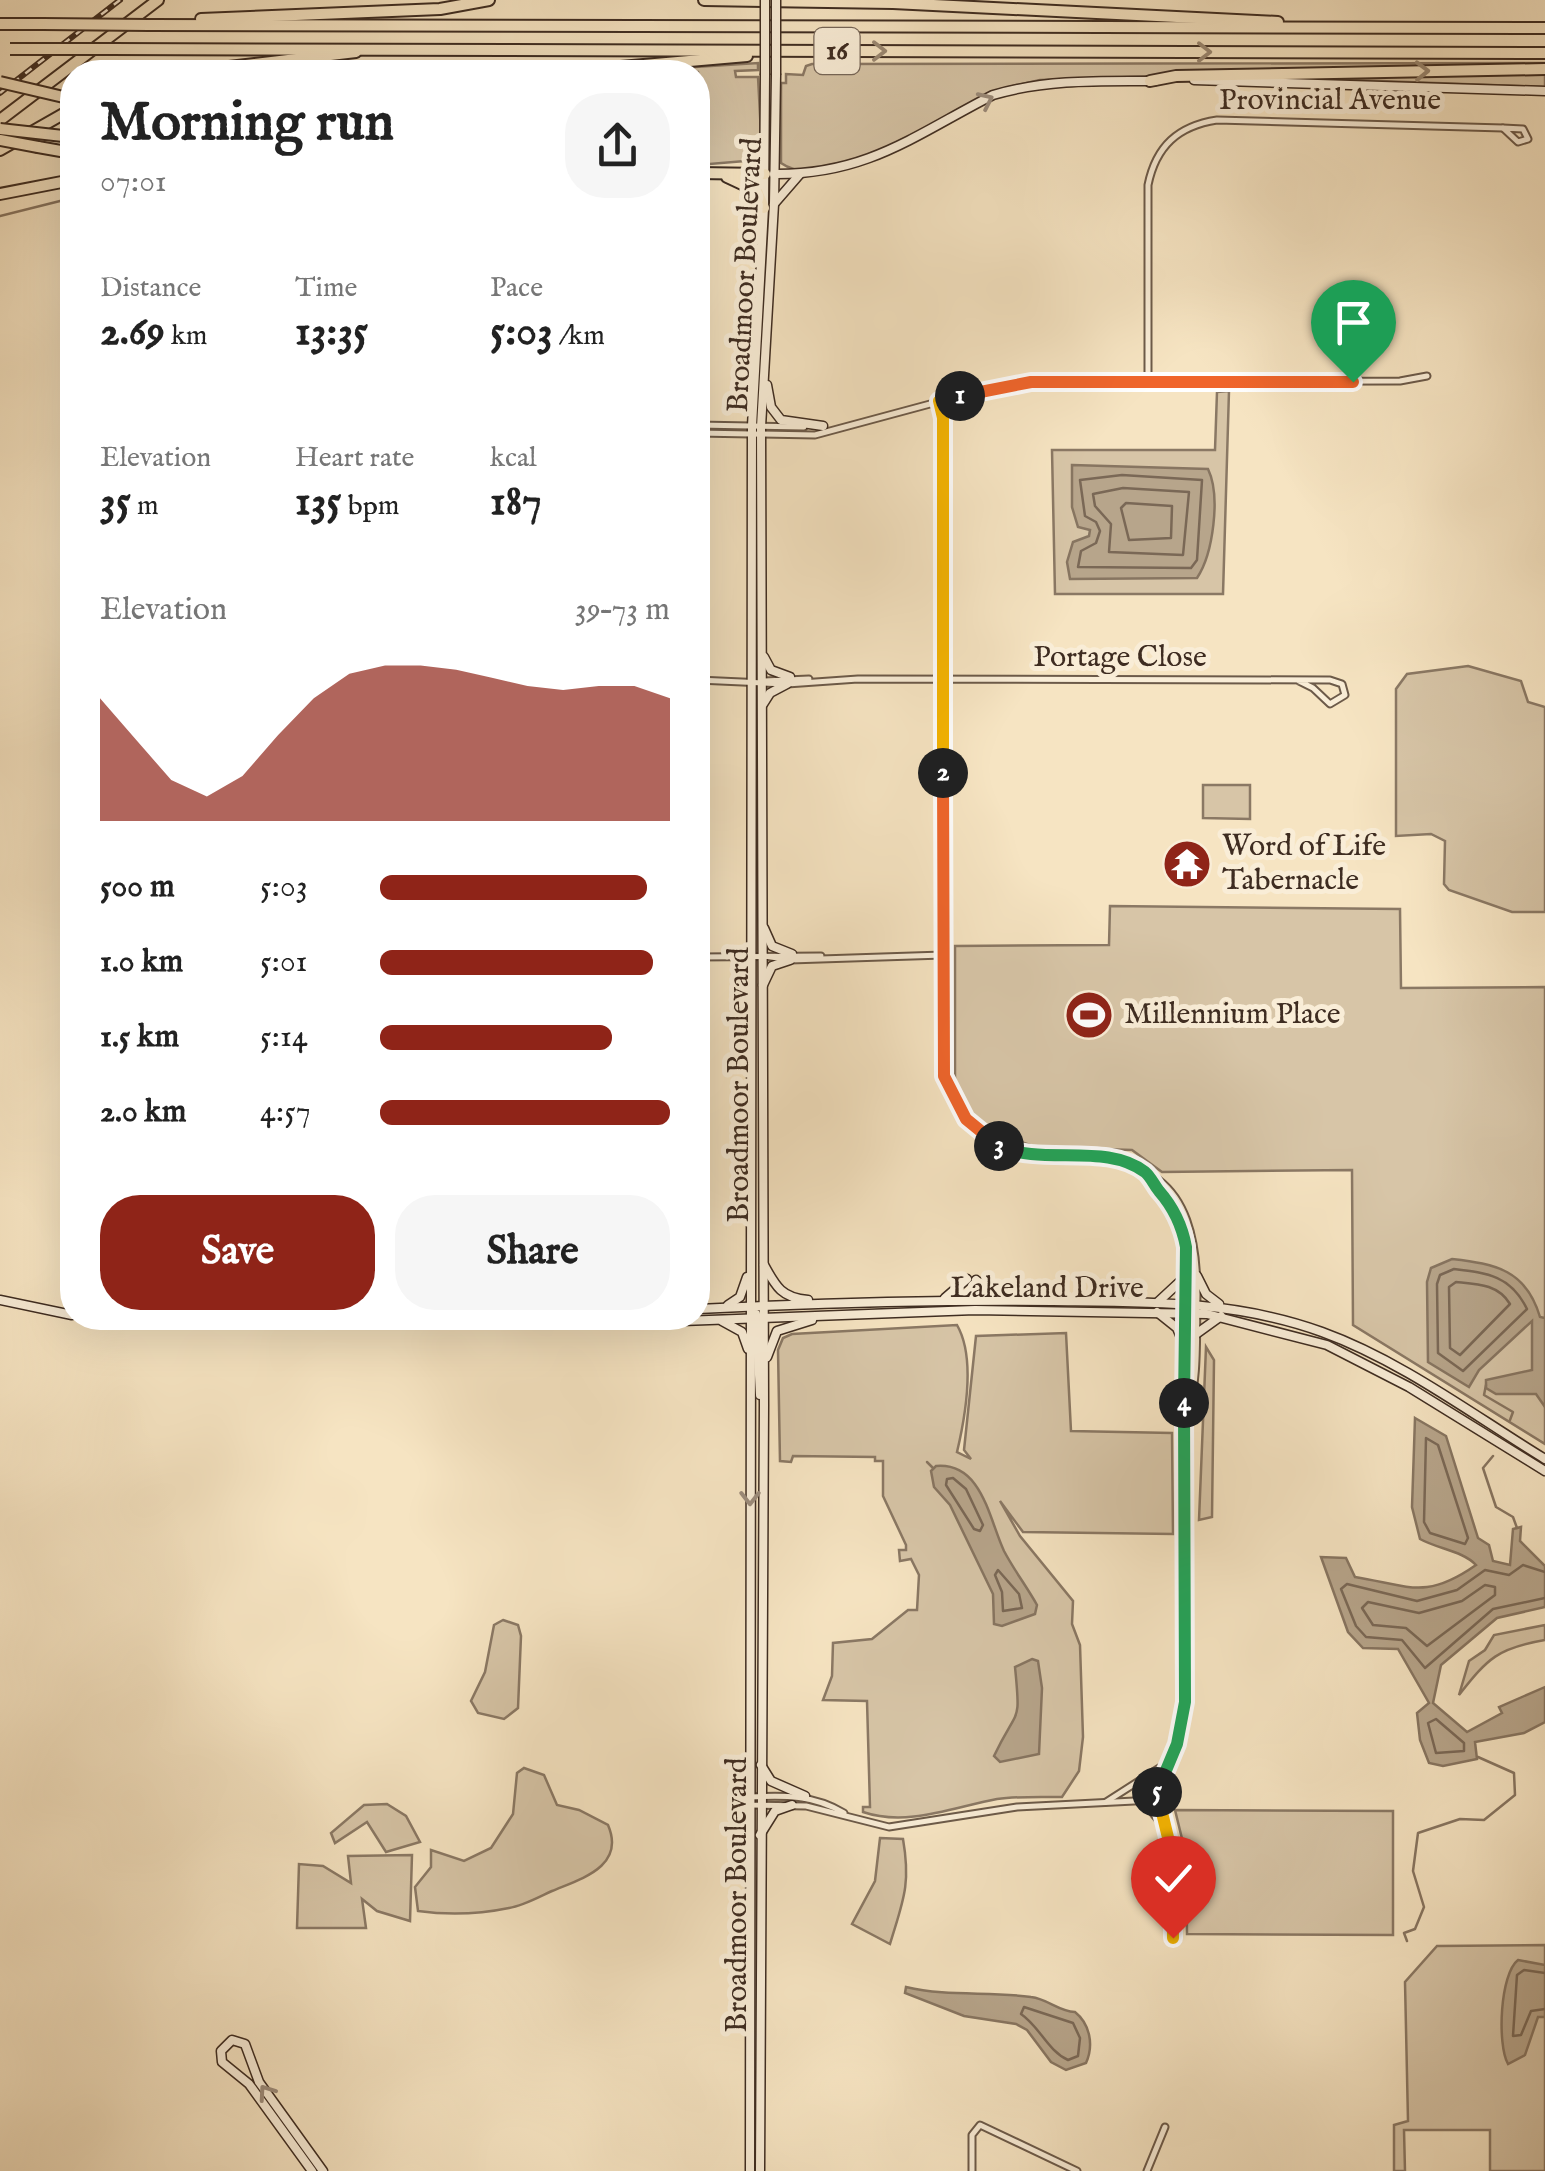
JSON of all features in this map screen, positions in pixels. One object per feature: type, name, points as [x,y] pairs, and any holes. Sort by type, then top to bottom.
[{"type":"highway","points":[[79,60],[158,0]]},
{"type":"highway","points":[[149,25],[220,17],[440,9],[489,0]]},
{"type":"highway","points":[[704,0],[893,3],[1252,18],[1317,28]]},
{"type":"highway","points":[[862,0],[893,3]]},
{"type":"highway","name":"16","points":[[0,24],[1545,28]]},
{"type":"highway","name":"16","points":[[5,49],[1545,53]]},
{"type":"highway","points":[[316,60],[348,57],[362,50]]},
{"type":"highway","points":[[685,60],[785,50]]},
{"type":"highway","points":[[1150,81],[1176,76],[1545,69]]},
{"type":"highway","points":[[0,120],[60,74]]},
{"type":"highway","points":[[0,82],[60,95]]},
{"type":"highway","points":[[0,150],[60,116]]},
{"type":"highway","points":[[0,129],[60,136]]},
{"type":"highway","points":[[0,140],[60,151]]},
{"type":"highway","points":[[710,174],[770,174]]},
{"type":"highway","points":[[716,174],[758,191],[769,206]]},
{"type":"highway","points":[[0,194],[60,182]]},
{"type":"main road","name":"Broadmoor Boulevard","points":[[765,0],[770,174]]},
{"type":"main road","name":"Broadmoor Boulevard","points":[[750,2171],[755,1801],[750,1359],[763,1306],[764,1264],[759,956],[762,652],[757,430],[764,362],[776,0]]},
{"type":"main road","points":[[770,174],[848,168],[878,158],[994,94],[1056,82],[1545,91]]},
{"type":"main road","points":[[769,206],[800,174]]},
{"type":"main road","name":"Broadmoor Boulevard","points":[[760,2171],[760,1834],[755,1801],[760,1764],[764,1366],[757,1318],[751,1306],[751,1262],[759,956],[757,430],[769,206]]},
{"type":"main road","points":[[764,362],[771,406],[782,420],[823,426]]},
{"type":"main road","points":[[761,708],[770,693],[788,681],[771,670],[762,652]]},
{"type":"main road","points":[[761,921],[772,946],[791,957]]},
{"type":"main road","points":[[762,989],[772,966],[791,957]]},
{"type":"main road","points":[[724,1308],[740,1297],[751,1262]]},
{"type":"main road","points":[[764,1264],[776,1288],[788,1296],[842,1302]]},
{"type":"main road","points":[[1158,1302],[1186,1276]]},
{"type":"main road","points":[[1196,1334],[1222,1312],[1197,1276]]},
{"type":"main road","points":[[942,1300],[972,1279],[1000,1301]]},
{"type":"main road","points":[[0,1300],[60,1312]]},
{"type":"main road","name":"Lakeland Drive","points":[[710,1309],[942,1300],[1158,1302],[1185,1308]]},
{"type":"main road","name":"Lakeland Drive","points":[[710,1319],[868,1313],[1156,1312],[1185,1308],[1222,1312],[1304,1326],[1362,1350],[1545,1459]]},
{"type":"main road","points":[[1156,1312],[1176,1328],[1182,1340]]},
{"type":"main road","name":"Lakeland Drive","points":[[1222,1312],[1303,1336],[1346,1354],[1545,1471]]},
{"type":"main road","points":[[764,1366],[772,1335],[787,1325],[868,1313]]},
{"type":"main road","points":[[757,1318],[759,1393],[764,1405]]},
{"type":"main road","points":[[718,1319],[742,1332],[750,1359]]},
{"type":"main road","points":[[760,1764],[771,1781],[805,1796]]},
{"type":"main road","points":[[760,1834],[775,1811],[792,1804]]},
{"type":"main road","points":[[312,2171],[249,2084],[222,2062],[221,2051],[232,2040],[245,2044],[259,2082],[322,2171]]},
{"type":"street","name":"Provincial Avenue","points":[[1148,382],[1148,185],[1156,157],[1176,134],[1195,124],[1217,120],[1504,128]]},
{"type":"street","points":[[710,429],[815,435],[1023,382],[1400,381],[1426,376]]},
{"type":"street","points":[[939,401],[943,435],[944,1076],[955,1104],[976,1131],[1018,1153],[1104,1158],[1147,1173],[1176,1194],[1195,1246],[1197,1276],[1196,1334],[1187,1418]]},
{"type":"street","points":[[757,430],[837,427]]},
{"type":"street","name":"Portage Close","points":[[710,680],[1297,680],[1336,681],[1342,684],[1345,695],[1330,704],[1314,688],[1297,680]]},
{"type":"street","points":[[710,956],[943,955]]},
{"type":"street","points":[[755,1801],[792,1804],[878,1826],[904,1827],[1001,1809],[1141,1801],[1158,1791],[1185,1702],[1187,1418],[1182,1340],[1186,1276],[1181,1223],[1147,1173]]},
{"type":"street","points":[[1099,1806],[1170,1760]]},
{"type":"street","points":[[1147,1776],[1158,1791],[1168,1832],[1173,1938]]},
{"type":"street","points":[[1130,1787],[1168,1832]]},
{"type":"street","points":[[755,1801],[805,1796],[822,1800],[851,1818]]},
{"type":"street","points":[[972,2171],[972,2135],[980,2125],[1077,2171]]},
{"type":"street","points":[[1147,2171],[1165,2127]]},
{"type":"shaded area","points":[[758,63],[758,70],[735,71],[736,77],[758,77],[762,153],[757,160],[710,164],[710,66]]},
{"type":"shaded area","points":[[1545,63],[1040,80],[987,94],[855,162],[827,170],[802,171],[781,163],[781,83],[786,83],[786,74],[803,75],[806,66],[812,64]]},
{"type":"shaded area","points":[[1545,74],[1545,87],[1296,78]]},
{"type":"shaded area","points":[[1229,391],[1223,594],[1055,594],[1052,450],[1215,450],[1217,392]]},
{"type":"shaded area","points":[[1468,666],[1521,681],[1528,702],[1545,707],[1545,912],[1512,912],[1449,890],[1444,884],[1445,841],[1431,834],[1396,836],[1396,689],[1407,674]]},
{"type":"shaded area","points":[[1203,785],[1250,785],[1250,819],[1203,818]]},
{"type":"shaded area","points":[[1110,906],[1400,909],[1401,988],[1545,987],[1545,1444],[1353,1325],[1352,1170],[1162,1172],[1132,1150],[1036,1147],[994,1133],[975,1119],[955,1086],[955,946],[1109,945]]},
{"type":"shaded area","points":[[957,1325],[967,1371],[966,1406],[957,1452],[971,1459],[964,1450],[976,1336],[1066,1333],[1071,1431],[1172,1433],[1173,1534],[1023,1532],[1000,1501],[1020,1536],[1073,1601],[1072,1624],[1080,1645],[1083,1737],[1079,1771],[1062,1797],[1005,1798],[913,1817],[880,1816],[863,1812],[863,1807],[870,1807],[867,1701],[823,1700],[832,1676],[833,1643],[872,1639],[908,1610],[917,1610],[919,1575],[911,1559],[900,1561],[899,1550],[906,1550],[906,1545],[883,1496],[883,1461],[875,1461],[875,1457],[793,1456],[791,1462],[780,1461],[778,1350],[783,1338],[792,1334]]},
{"type":"shaded area","points":[[1206,1347],[1214,1360],[1212,1517],[1199,1520]]},
{"type":"shaded area","points":[[503,1620],[518,1625],[521,1636],[518,1708],[504,1719],[478,1713],[471,1701],[485,1672],[494,1625]]},
{"type":"shaded area","points":[[1545,1625],[1545,1640],[1495,1657],[1459,1695],[1469,1661],[1485,1650],[1494,1635]]},
{"type":"shaded area","points":[[524,1768],[544,1775],[557,1805],[579,1810],[608,1825],[612,1839],[606,1861],[587,1876],[514,1907],[463,1913],[418,1911],[415,1887],[431,1867],[431,1850],[464,1861],[491,1848],[513,1814],[517,1773]]},
{"type":"shaded area","points":[[387,1804],[406,1816],[420,1842],[386,1852],[367,1822],[335,1843],[331,1833],[364,1805]]},
{"type":"shaded area","points":[[1175,1810],[1393,1811],[1393,1935],[1187,1934],[1186,1855]]},
{"type":"shaded area","points":[[880,1838],[903,1839],[905,1855],[904,1893],[890,1944],[852,1924],[875,1881]]},
{"type":"shaded area","points":[[412,1855],[410,1921],[377,1911],[362,1899],[366,1928],[297,1928],[299,1864],[323,1866],[351,1883],[348,1856]]},
{"type":"shaded area","points":[[1545,1945],[1545,2171],[1490,2171],[1490,2130],[1404,2130],[1405,2171],[1394,2171],[1394,2125],[1408,2121],[1405,1982],[1437,1946]]},
{"type":"water","points":[[1072,465],[1208,469],[1214,494],[1213,525],[1197,578],[1070,579],[1067,562],[1073,542],[1089,536],[1090,530],[1078,527],[1072,507]]},
{"type":"water","points":[[1452,1259],[1495,1267],[1518,1279],[1527,1289],[1540,1317],[1545,1318],[1545,1407],[1536,1394],[1496,1394],[1486,1388],[1486,1380],[1532,1370],[1532,1321],[1479,1370],[1469,1387],[1428,1362],[1427,1282],[1431,1268]]},
{"type":"water","points":[[1415,1418],[1446,1436],[1478,1538],[1489,1545],[1493,1561],[1510,1565],[1513,1529],[1521,1527],[1520,1541],[1545,1566],[1545,1607],[1497,1618],[1441,1665],[1433,1703],[1467,1732],[1502,1713],[1499,1707],[1545,1687],[1545,1722],[1524,1733],[1475,1742],[1477,1759],[1443,1766],[1429,1763],[1420,1740],[1417,1713],[1429,1703],[1398,1649],[1363,1648],[1348,1632],[1321,1557],[1346,1558],[1355,1577],[1417,1588],[1444,1583],[1476,1565],[1464,1556],[1420,1539],[1412,1507]]},
{"type":"water","points":[[936,1466],[952,1467],[974,1483],[1004,1551],[1037,1605],[1035,1614],[1002,1626],[994,1624],[993,1594],[950,1505],[934,1487],[931,1471]]},
{"type":"water","points":[[1032,1659],[1038,1661],[1042,1688],[1039,1754],[1000,1762],[994,1756],[1017,1708],[1015,1667]]},
{"type":"water","points":[[1518,1960],[1545,1965],[1545,2017],[1538,2017],[1525,2055],[1508,2064],[1502,2041],[1502,2010],[1507,1979]]},
{"type":"water","points":[[906,1987],[1031,1997],[1075,2012],[1089,2035],[1086,2063],[1066,2070],[1051,2062],[1027,2030],[1016,2024],[964,2016],[905,1993]]},
{"type":"waterway","points":[[0,216],[60,201]]},
{"type":"waterway","points":[[1486,1385],[1484,1395],[1513,1412],[1510,1420]]},
{"type":"waterway","points":[[1493,1456],[1483,1468],[1496,1507],[1513,1517],[1517,1528]]},
{"type":"waterway","points":[[927,1462],[933,1468]]},
{"type":"waterway","points":[[1407,1941],[1404,1933],[1415,1929],[1424,1907],[1413,1871],[1418,1833],[1460,1819],[1484,1820],[1515,1795],[1514,1773],[1478,1757]]},
{"type":"railway","points":[[0,93],[120,0]]},
{"type":"place","name":"Word of Life Tabernacle","points":[[1187,864]]},
{"type":"place","name":"Millennium Place","points":[[1089,1015]]},
{"type":"route","points":[[1173,1938],[1172,1848],[1157,1794],[1184,1721],[1187,1418],[1182,1340],[1186,1247],[1181,1223],[1147,1173],[1125,1162],[1028,1156],[995,1144],[976,1131],[960,1111],[944,1076],[943,418],[939,401],[1031,382],[1353,382]]}]
